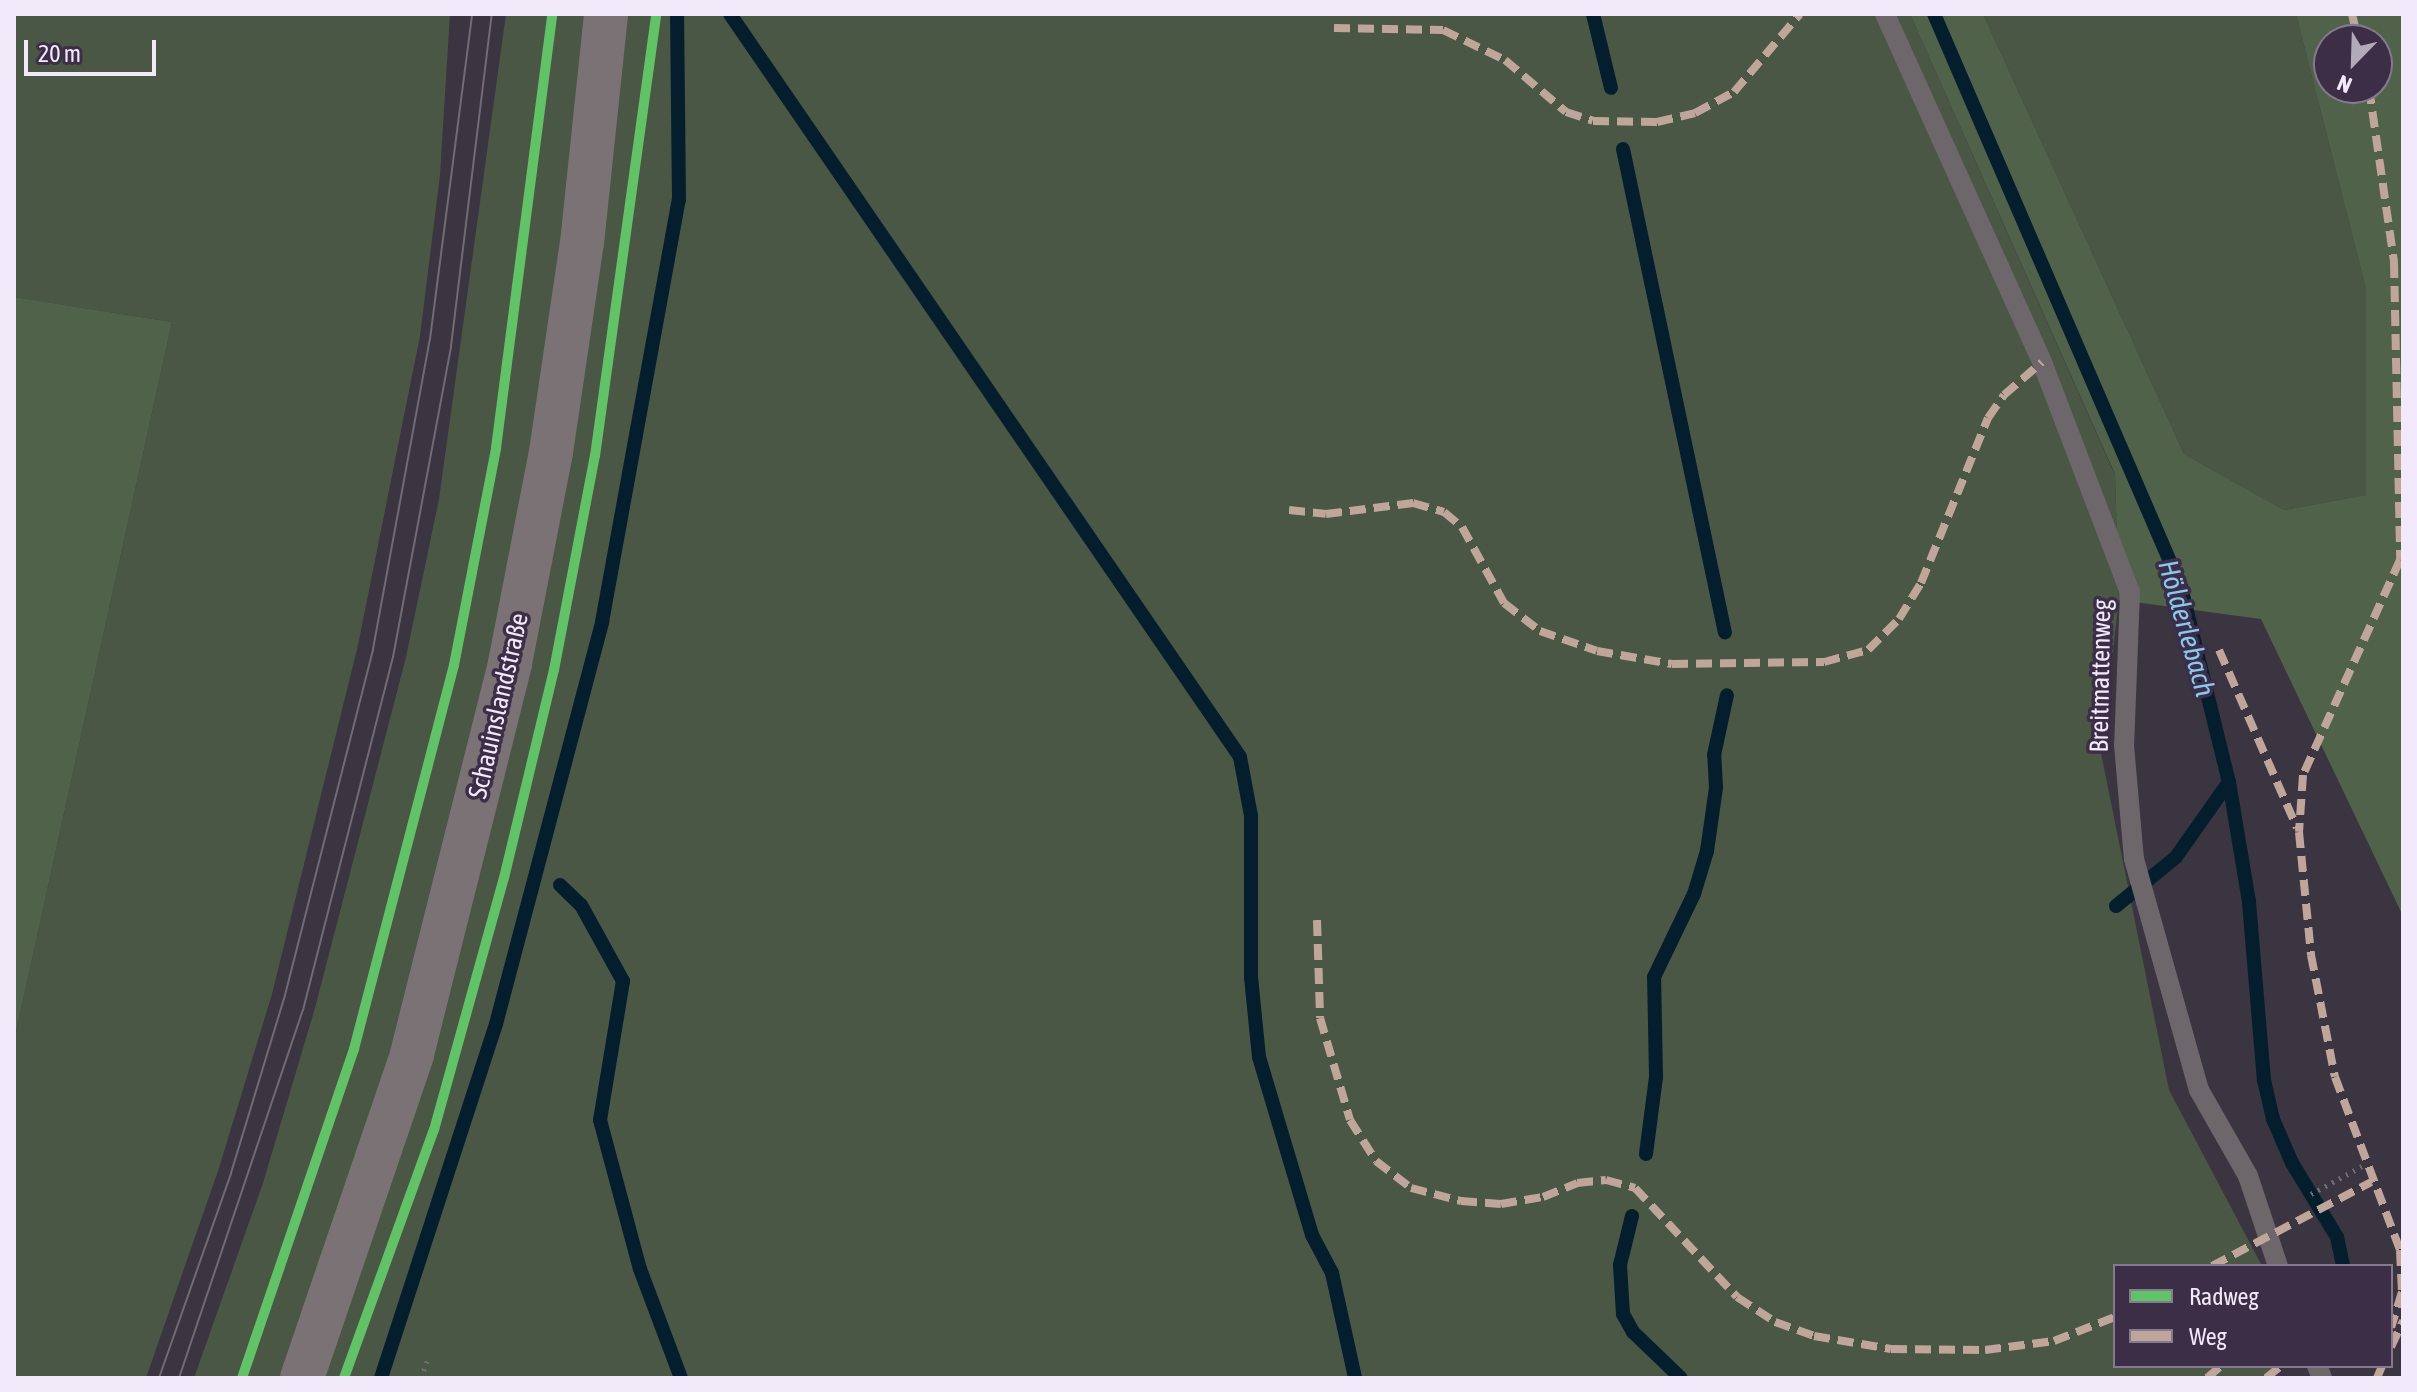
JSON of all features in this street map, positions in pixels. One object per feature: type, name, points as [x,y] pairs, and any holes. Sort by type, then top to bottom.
[{"type":"main road","name":"Schauinslandstraße","points":[[302,1378],[412,1054],[510,663],[554,437],[582,243],[606,14]]},
{"type":"lane","name":"Breitmattenweg","points":[[1885,14],[2042,362],[2130,592],[2124,745],[2134,859],[2199,1090],[2248,1176],[2277,1264]]},
{"type":"path","points":[[2311,1194],[2364,1165]]},
{"type":"path","points":[[421,1378],[428,1359]]},
{"type":"green space","points":[[14,14],[450,14],[440,175],[420,336],[358,645],[272,994],[219,1168],[146,1378],[14,1378],[14,1041],[172,322],[14,297]]},
{"type":"green space","points":[[506,14],[1910,14],[2115,475],[2119,600],[2101,753],[2169,1090],[2261,1264],[2113,1264],[2113,1368],[2277,1368],[2270,1378],[194,1378],[263,1183],[315,1008],[406,657],[439,499]]},
{"type":"green space","points":[[1910,14],[1983,14],[2184,454],[2284,510],[2366,495],[2366,289],[2319,104],[2393,104],[2393,24],[2313,24],[2313,81],[2296,14],[2403,14],[2403,916],[2261,619],[2119,600],[2115,474]]},
{"type":"green space","points":[[1983,14],[2296,14],[2313,81],[2313,104],[2319,104],[2366,289],[2366,495],[2284,510],[2184,454]]},
{"type":"green space","points":[[14,297],[172,322],[14,1041]]},
{"type":"waterway","points":[[381,1378],[496,1024],[602,622],[679,200],[677,14]]},
{"type":"waterway","points":[[730,14],[1240,757],[1251,816],[1251,977],[1259,1057],[1312,1235],[1332,1273],[1355,1378]]},
{"type":"waterway","points":[[1593,14],[1611,88]]},
{"type":"waterway","name":"Hölderlebach","points":[[1934,14],[2181,587],[2229,782],[2249,902],[2264,1080],[2273,1119],[2292,1163],[2337,1237],[2343,1264]]},
{"type":"waterway","points":[[1623,149],[1725,632]]},
{"type":"waterway","points":[[1646,1154],[1656,1077],[1654,977],[1694,894],[1707,851],[1716,788],[1714,755],[1727,695]]},
{"type":"waterway","points":[[2116,906],[2176,857],[2229,782]]},
{"type":"waterway","points":[[560,885],[581,905],[623,981],[600,1120],[640,1269],[681,1378]]},
{"type":"waterway","points":[[1632,1216],[1620,1265],[1623,1314],[1633,1332],[1681,1378]]},
{"type":"tram line","points":[[159,1378],[231,1173],[284,999],[373,649],[430,339],[472,14]]},
{"type":"tram line","points":[[179,1378],[303,1010],[393,657],[451,346],[492,14]]},
{"type":"marked path","points":[[1334,28],[1443,30],[1505,60],[1566,112],[1593,121],[1657,122],[1695,113],[1734,92],[1800,14]]},
{"type":"marked path","points":[[2352,14],[2354,24]]},
{"type":"marked path","points":[[2371,104],[2394,262],[2400,560],[2303,775],[2299,832],[2311,955],[2335,1077],[2400,1250],[2402,1292],[2393,1321]]},
{"type":"marked path","points":[[1289,510],[1326,514],[1413,503],[1444,512],[1462,527],[1504,603],[1540,631],[1597,651],[1672,664],[1824,662],[1868,650],[1899,619],[1921,583],[1988,418],[2004,395],[2042,362]]},
{"type":"marked path","points":[[2219,650],[2297,828]]},
{"type":"marked path","points":[[1317,920],[1320,1018],[1350,1120],[1376,1161],[1411,1188],[1461,1201],[1501,1204],[1543,1197],[1577,1183],[1606,1180],[1635,1188],[1737,1297],[1775,1322],[1814,1336],[1891,1349],[1985,1350],[2054,1341],[2113,1318]]},
{"type":"marked path","points":[[2216,1264],[2371,1182]]},
{"type":"marked path","points":[[2393,1343],[2403,1321]]},
{"type":"marked path","points":[[2207,1378],[2219,1368]]},
{"type":"marked path","points":[[2266,1378],[2278,1368]]},
{"type":"marked path","points":[[2377,1378],[2381,1368]]},
{"type":"cycle path","points":[[242,1378],[354,1049],[454,665],[496,448],[552,14]]},
{"type":"cycle path","points":[[344,1378],[434,1130],[504,878],[554,670],[595,456],[656,14]]}]
